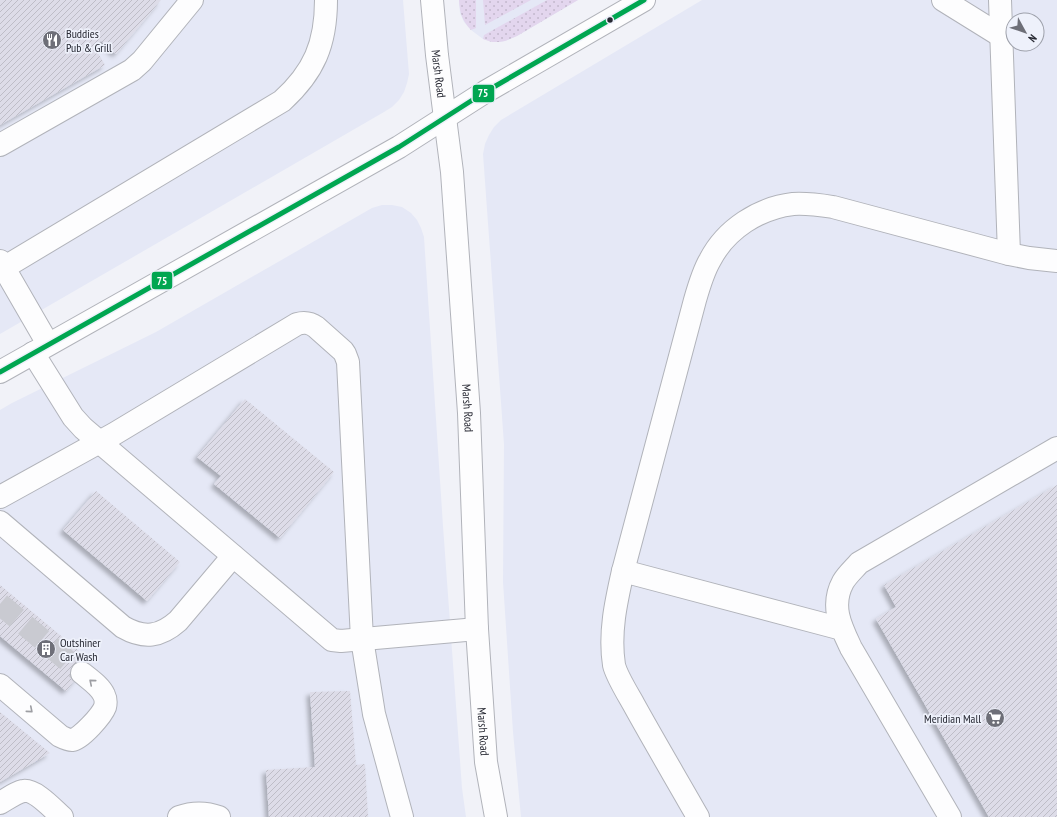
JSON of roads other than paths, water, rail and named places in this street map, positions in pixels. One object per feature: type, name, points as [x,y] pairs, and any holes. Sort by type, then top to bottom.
[{"type":"main road","points":[[0,145],[132,70],[142,61],[192,0]]},
{"type":"main road","points":[[326,0],[324,24],[318,51],[312,66],[304,79],[282,101],[1,266],[73,417],[99,442],[332,640],[341,641],[477,629]]},
{"type":"main road","name":"Marsh Road","points":[[432,0],[437,55],[452,172],[469,413],[477,629],[486,762],[496,817]]},
{"type":"main road","points":[[943,0],[1001,36]]},
{"type":"main road","points":[[1000,0],[1009,254]]},
{"type":"main road","points":[[0,372],[399,147],[485,92],[633,3]]},
{"type":"main road","points":[[698,817],[614,667],[612,641],[613,624],[623,571],[695,300],[704,270],[717,247],[740,224],[757,214],[774,208],[793,204],[806,204],[833,207],[1009,254],[1057,261]]},
{"type":"main road","points":[[0,497],[120,430],[296,324],[306,322],[312,323],[316,326],[345,354],[348,362],[362,639],[374,714],[402,817]]},
{"type":"main road","points":[[950,817],[855,655],[842,630],[838,617],[837,604],[840,591],[843,582],[860,563],[1057,448]]},
{"type":"main road","points":[[0,522],[123,627],[132,632],[143,634],[163,632],[174,624],[233,556]]},
{"type":"main road","points":[[623,571],[842,630]]},
{"type":"main road","points":[[0,685],[60,736],[72,740],[83,734],[102,712],[106,700],[100,689],[82,673]]},
{"type":"main road","points":[[0,803],[17,793],[27,791],[36,794],[62,817]]},
{"type":"main road","points":[[179,817],[201,812],[219,817]]},
{"type":"tunnel","points":[[0,604],[82,673]]},
{"type":"place","name":"Buddies Pub & Grill","points":[[52,40]]},
{"type":"place","name":"Outshiner Car Wash","points":[[46,649]]},
{"type":"place","name":"Meridian Mall","points":[[995,718]]}]
